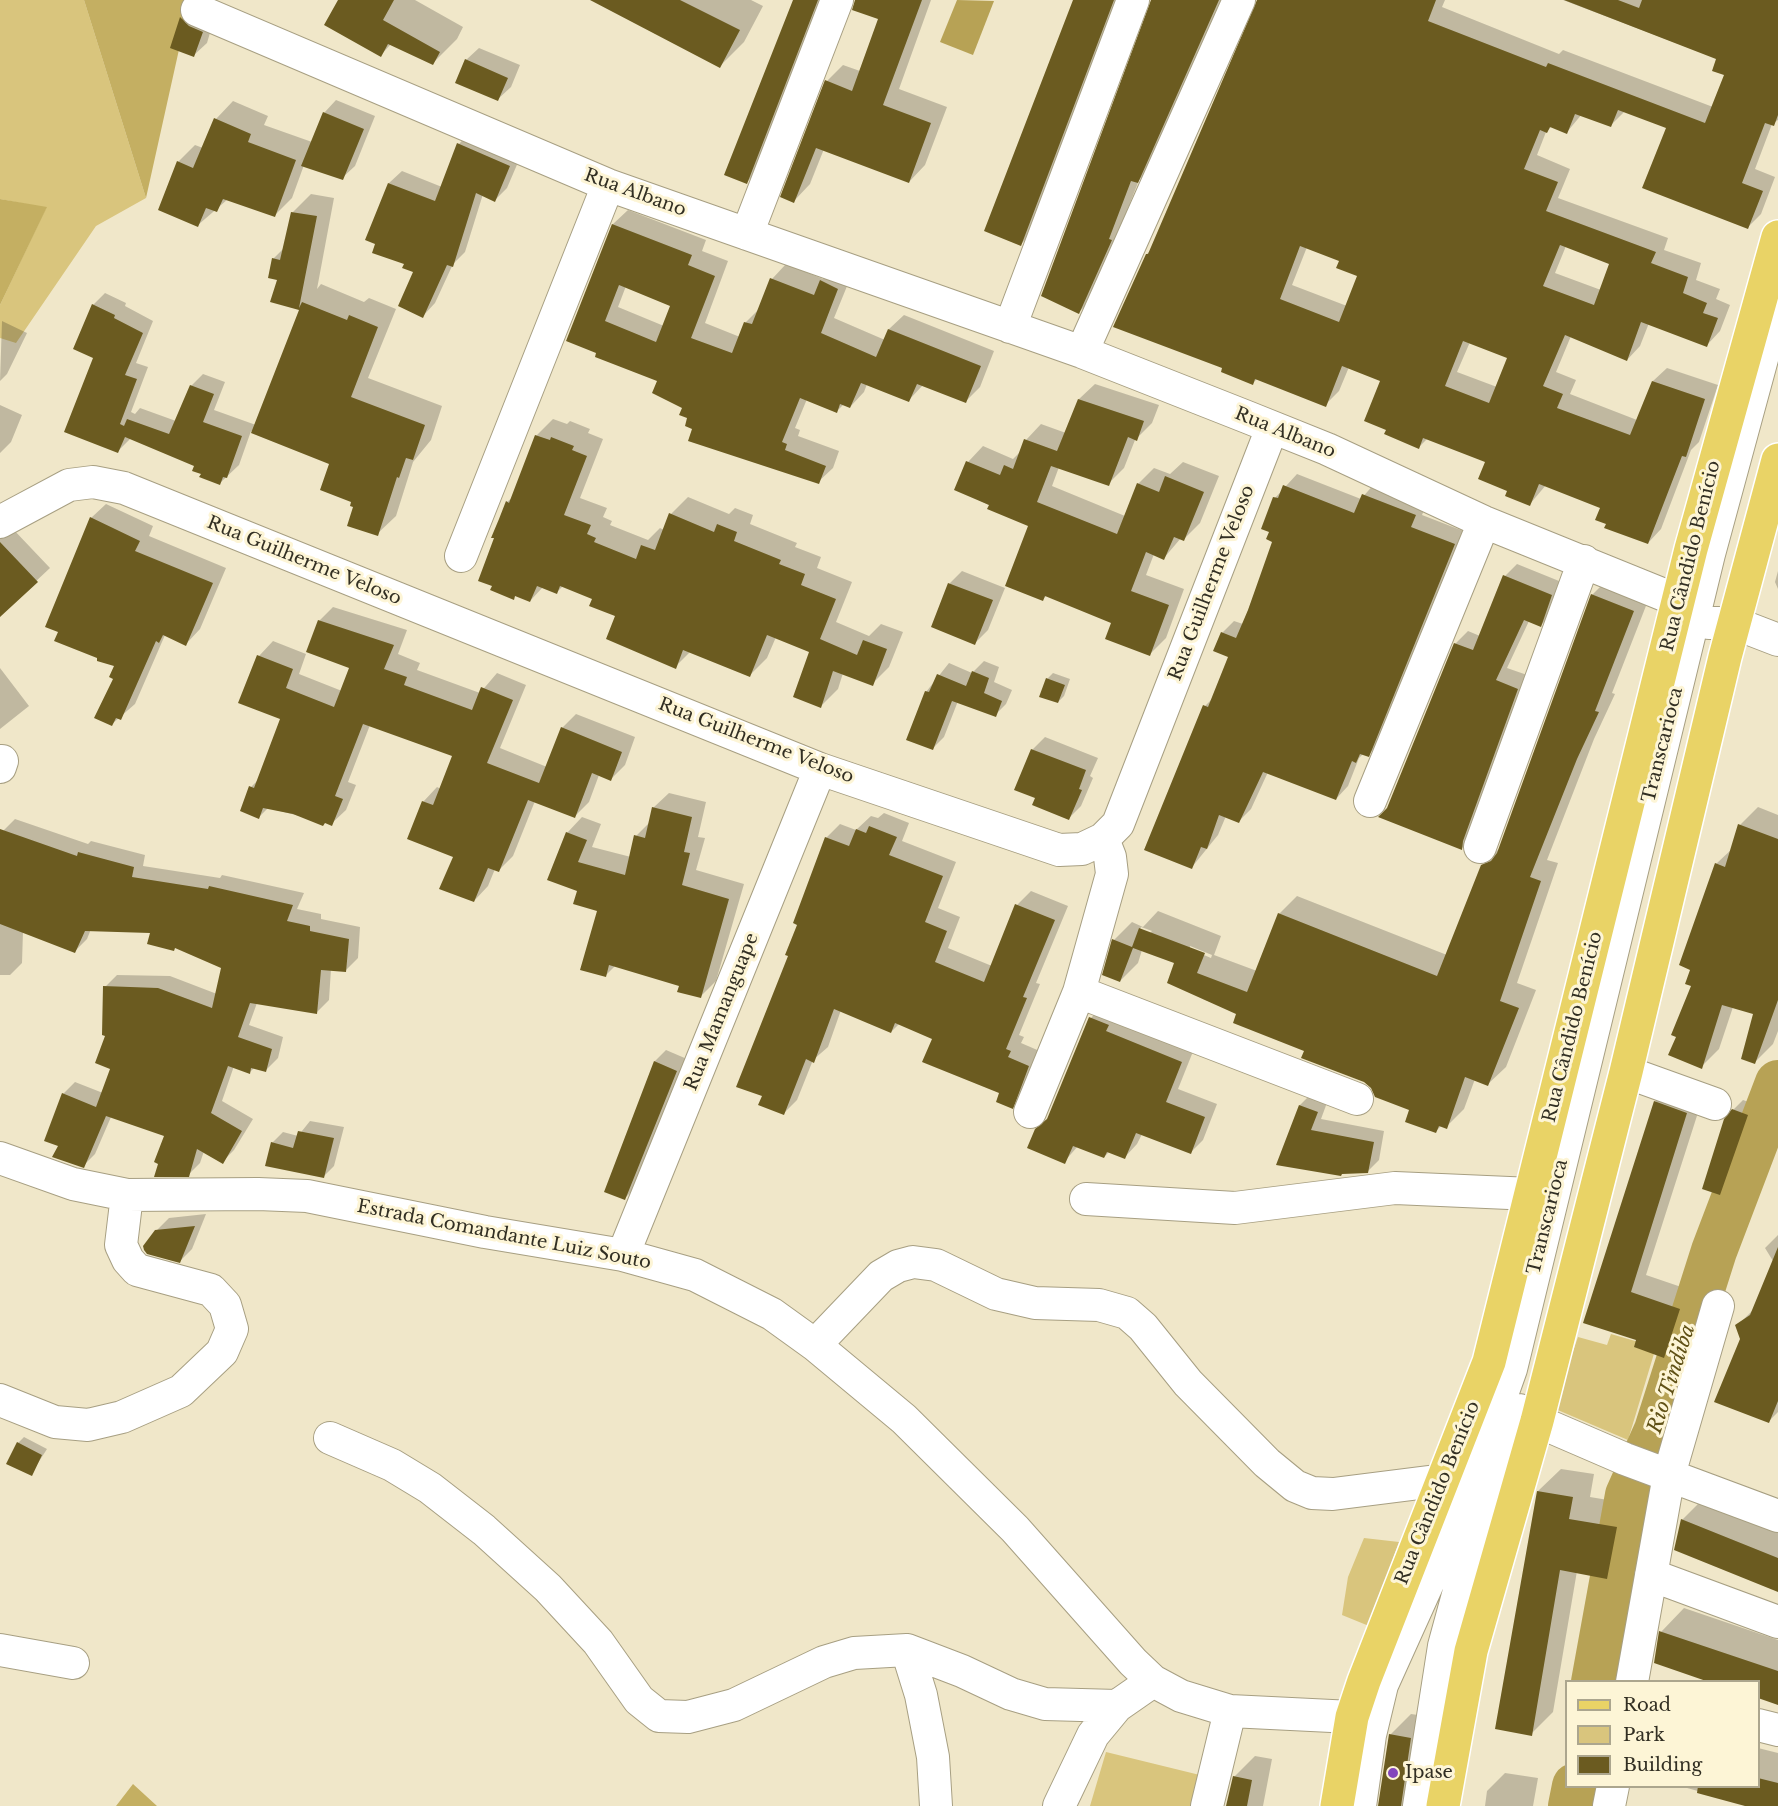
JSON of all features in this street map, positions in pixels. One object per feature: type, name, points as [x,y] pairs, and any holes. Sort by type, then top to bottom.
[{"type":"main road","name":"Rua Cândido Benício","points":[[1443,1806],[1471,1651],[1504,1420],[1626,1072],[1697,624],[1691,549],[1778,237]]},
{"type":"main road","name":"Rua Cândido Benício","points":[[1504,1420],[1489,1362],[1532,1194],[1697,624],[1778,460]]},
{"type":"main road","name":"Rua Cândido Benício","points":[[1337,1806],[1352,1717],[1444,1479],[1504,1420]]},
{"type":"street","points":[[747,234],[837,0]]},
{"type":"street","points":[[1010,327],[1133,0]]},
{"type":"street","points":[[1082,352],[1239,0]]},
{"type":"street","name":"Rua Albano","points":[[197,10],[608,185],[1082,352],[1327,449],[1484,522],[1584,561],[1697,624],[1778,640]]},
{"type":"street","points":[[460,556],[608,185]]},
{"type":"street","name":"Transcarioca","points":[[1419,1806],[1434,1696],[1444,1646],[1504,1420],[1606,1067],[1697,624],[1709,554],[1778,300]]},
{"type":"street","name":"Transcarioca","points":[[1697,624],[1778,379]]},
{"type":"street","name":"Rua Guilherme Veloso","points":[[0,522],[69,485],[93,482],[123,488],[820,769],[1059,850],[1082,849],[1102,839],[1118,824],[1272,428]]},
{"type":"street","points":[[1370,801],[1484,522]]},
{"type":"street","points":[[1480,847],[1584,561]]},
{"type":"street","name":"Rua Mamanguape","points":[[623,1255],[820,769]]},
{"type":"street","points":[[1030,1112],[1079,992],[1112,874],[1110,857],[1102,839]]},
{"type":"street","points":[[1079,992],[1357,1099]]},
{"type":"street","points":[[1626,1072],[1715,1104]]},
{"type":"street","name":"Estrada Comandante Luiz Souto","points":[[0,1158],[73,1184],[127,1195],[307,1196],[485,1232],[623,1255],[695,1275],[772,1314],[815,1345],[904,1419],[1007,1521],[1133,1662],[1153,1681],[1181,1696],[1230,1711],[1352,1717]]},
{"type":"street","points":[[1086,1199],[1235,1208],[1395,1188],[1532,1194]]},
{"type":"street","points":[[0,1400],[56,1422],[88,1425],[122,1417],[181,1391],[222,1352],[232,1329],[225,1305],[211,1290],[137,1270],[128,1260],[121,1245],[127,1195]]},
{"type":"street","points":[[815,1345],[881,1276],[898,1266],[913,1262],[936,1266],[996,1294],[1035,1303],[1099,1305],[1127,1313],[1143,1328],[1196,1391],[1267,1463],[1295,1486],[1312,1493],[1333,1494],[1444,1479]]},
{"type":"street","points":[[1632,1680],[1651,1575],[1648,1467],[1718,1306]]},
{"type":"street","points":[[1504,1420],[1648,1467],[1778,1516]]},
{"type":"street","name":"Transcarioca","points":[[1360,1806],[1370,1736],[1382,1685],[1504,1420]]},
{"type":"street","points":[[330,1438],[411,1476],[484,1530],[548,1588],[598,1642],[639,1700],[659,1716],[688,1717],[734,1705],[824,1662],[854,1653],[907,1650],[962,1671],[1011,1694],[1045,1704],[1117,1706]]},
{"type":"street","points":[[1651,1575],[1778,1622]]},
{"type":"street","points":[[0,1650],[73,1663]]},
{"type":"street","points":[[907,1650],[921,1695],[933,1757],[936,1806]]},
{"type":"street","points":[[1059,1806],[1093,1735],[1117,1706],[1153,1681]]},
{"type":"street","points":[[1207,1806],[1230,1711]]},
{"type":"street","points":[[1760,1726],[1778,1730]]},
{"type":"street","points":[[1609,1806],[1613,1788]]},
{"type":"green space","points":[[0,0],[84,0],[146,198],[96,226],[16,343],[0,338],[0,305],[46,208],[0,199]]},
{"type":"green space","points":[[1611,1334],[1656,1347],[1628,1440],[1553,1408],[1578,1337],[1607,1345]]},
{"type":"green space","points":[[1364,1538],[1399,1542],[1369,1626],[1342,1615],[1348,1577]]},
{"type":"green space","points":[[1106,1752],[1208,1777],[1201,1806],[1090,1806]]},
{"type":"shaded area","points":[[84,0],[190,0],[146,198]]},
{"type":"shaded area","points":[[957,0],[994,1],[973,55],[940,42]]},
{"type":"shaded area","points":[[0,199],[47,207],[0,305]]},
{"type":"shaded area","points":[[133,1784],[157,1806],[116,1806]]},
{"type":"building","points":[[338,0],[394,0],[383,20],[440,52],[433,65],[388,44],[381,57],[324,25]]},
{"type":"building","points":[[590,0],[680,0],[740,30],[720,68]]},
{"type":"building","points":[[793,0],[818,0],[747,184],[724,175]]},
{"type":"building","points":[[855,0],[922,0],[883,105],[931,123],[909,183],[816,148],[794,203],[780,197],[825,80],[852,91],[878,19],[852,10]]},
{"type":"building","points":[[1073,0],[1114,0],[1021,246],[984,231]]},
{"type":"building","points":[[1151,0],[1219,0],[1138,183],[1131,181],[1109,239],[1112,240],[1079,314],[1041,296]]},
{"type":"building","points":[[1257,0],[1436,0],[1428,21],[1546,67],[1548,63],[1705,123],[1724,75],[1712,71],[1716,59],[1564,0],[1618,0],[1639,8],[1642,0],[1778,0],[1778,115],[1774,126],[1765,123],[1742,183],[1763,191],[1748,229],[1642,188],[1666,128],[1618,110],[1611,127],[1575,114],[1567,134],[1550,127],[1547,133],[1540,130],[1524,169],[1558,182],[1546,211],[1656,252],[1651,263],[1688,277],[1683,293],[1707,303],[1703,313],[1718,318],[1707,347],[1641,322],[1627,361],[1565,335],[1543,386],[1563,394],[1557,408],[1630,435],[1652,381],[1705,399],[1686,457],[1682,456],[1648,544],[1604,528],[1606,524],[1595,520],[1600,508],[1539,484],[1530,506],[1505,496],[1507,491],[1478,479],[1485,462],[1423,438],[1419,449],[1384,434],[1386,430],[1364,421],[1380,381],[1342,366],[1326,407],[1255,379],[1253,385],[1221,372],[1222,368],[1113,327],[1146,254],[1148,254]],"holes":[[[1560,245],[1609,264],[1594,305],[1543,286]],[[1300,246],[1339,261],[1336,268],[1357,276],[1339,322],[1280,299]],[[1463,341],[1507,358],[1489,403],[1445,386]]]},
{"type":"building","points":[[180,17],[189,26],[203,32],[194,57],[170,48]]},
{"type":"building","points":[[465,59],[508,78],[498,101],[455,83]]},
{"type":"building","points":[[323,112],[364,129],[343,180],[301,166]]},
{"type":"building","points":[[214,118],[251,134],[248,142],[296,160],[275,217],[223,199],[217,212],[206,208],[198,227],[158,210],[177,161],[193,168]]},
{"type":"building","points":[[457,143],[510,166],[495,202],[476,193],[453,267],[447,265],[423,318],[398,306],[413,272],[402,268],[404,264],[372,253],[375,244],[365,240],[388,183],[435,201]]},
{"type":"building","points":[[291,212],[317,216],[299,308],[302,302],[347,320],[349,315],[378,327],[351,397],[425,425],[413,460],[406,458],[399,478],[397,477],[378,536],[347,526],[353,507],[350,506],[351,502],[320,490],[329,464],[251,433],[299,310],[270,302],[277,280],[268,278],[272,258],[280,260]]},
{"type":"building","points":[[612,224],[692,255],[688,265],[715,276],[691,338],[732,353],[744,322],[752,324],[770,278],[814,295],[820,280],[838,289],[821,333],[876,357],[888,329],[981,366],[966,403],[917,384],[909,402],[861,383],[850,408],[840,404],[837,413],[800,398],[782,442],[787,444],[785,450],[826,466],[819,484],[688,441],[692,429],[685,426],[687,418],[679,415],[682,408],[652,393],[657,381],[595,357],[596,353],[566,341]],"holes":[[[619,285],[670,306],[656,342],[605,321]]]},
{"type":"building","points":[[92,304],[115,315],[114,318],[143,333],[125,375],[137,379],[120,424],[124,426],[127,419],[169,434],[190,385],[214,394],[203,422],[242,436],[227,478],[223,477],[220,485],[199,477],[201,474],[192,471],[194,466],[125,437],[118,453],[64,432],[93,358],[73,349]]},
{"type":"building","points":[[1078,399],[1144,421],[1137,441],[1128,437],[1109,486],[1051,466],[1037,502],[1117,534],[1137,483],[1159,492],[1165,476],[1204,492],[1184,541],[1174,537],[1164,560],[1146,552],[1131,591],[1169,605],[1150,656],[1105,639],[1111,623],[1045,596],[1043,601],[1005,586],[1028,526],[987,509],[989,505],[954,490],[966,461],[1000,475],[1004,465],[1013,469],[1024,439],[1057,451]]},
{"type":"building","points":[[535,435],[550,440],[551,437],[574,446],[572,450],[587,456],[564,515],[591,525],[587,534],[596,538],[594,542],[636,559],[641,545],[655,550],[669,513],[714,532],[717,524],[737,532],[734,541],[781,560],[779,564],[805,574],[801,585],[836,599],[820,639],[857,655],[863,640],[887,649],[873,686],[833,671],[821,708],[793,697],[809,652],[767,635],[750,677],[683,650],[676,669],[606,639],[615,616],[589,606],[592,599],[560,586],[557,594],[537,586],[530,602],[515,596],[514,600],[490,590],[492,586],[478,581],[494,538],[491,538],[506,501],[509,503]]},
{"type":"building","points":[[1283,485],[1354,513],[1362,494],[1416,515],[1411,527],[1455,544],[1369,757],[1360,754],[1356,763],[1352,761],[1336,800],[1263,772],[1239,823],[1219,815],[1207,849],[1201,847],[1192,869],[1144,850],[1203,705],[1208,707],[1228,657],[1213,651],[1221,632],[1236,638],[1248,610],[1272,542],[1266,539],[1269,532],[1261,529],[1273,497],[1278,498]]},
{"type":"building","points":[[90,517],[140,541],[135,551],[213,583],[186,646],[163,635],[159,643],[156,641],[121,720],[116,718],[112,726],[94,718],[113,679],[109,677],[114,666],[97,661],[97,658],[54,641],[58,632],[45,627]]},
{"type":"building","points":[[0,542],[38,582],[0,617]]},
{"type":"building","points":[[1503,575],[1552,595],[1541,627],[1524,620],[1496,680],[1518,689],[1463,841],[1462,850],[1378,817],[1387,808],[1454,643],[1473,650]]},
{"type":"building","points":[[948,583],[993,600],[975,645],[931,627]]},
{"type":"building","points":[[1591,594],[1634,611],[1595,711],[1599,712],[1577,759],[1530,877],[1541,881],[1500,1001],[1519,1008],[1488,1086],[1465,1077],[1447,1129],[1439,1126],[1436,1133],[1405,1122],[1409,1110],[1375,1097],[1371,1088],[1364,1082],[1301,1058],[1304,1051],[1233,1023],[1236,1014],[1167,983],[1174,963],[1133,948],[1120,982],[1102,975],[1112,939],[1132,947],[1139,928],[1205,953],[1197,973],[1247,992],[1278,913],[1437,976],[1481,865],[1491,861],[1497,853]]},
{"type":"building","points":[[318,620],[394,645],[384,669],[407,677],[404,685],[472,710],[481,687],[513,700],[487,763],[539,783],[561,727],[622,752],[611,781],[592,773],[575,818],[528,800],[499,872],[488,868],[474,902],[439,889],[453,857],[407,839],[422,801],[433,805],[452,756],[363,724],[335,796],[343,799],[332,826],[325,823],[323,826],[293,814],[263,808],[259,819],[240,811],[249,786],[254,788],[280,719],[238,703],[257,655],[293,669],[286,688],[334,707],[349,668],[306,652]]},
{"type":"building","points":[[972,671],[989,678],[984,693],[1002,701],[996,717],[952,701],[933,750],[906,740],[925,691],[929,692],[937,674],[966,686]]},
{"type":"building","points":[[1046,678],[1065,685],[1058,703],[1039,697]]},
{"type":"building","points":[[1031,749],[1086,770],[1079,789],[1082,790],[1069,820],[1032,805],[1035,798],[1014,790]]},
{"type":"building","points":[[652,807],[692,817],[684,852],[690,853],[682,885],[729,899],[701,998],[677,992],[679,986],[609,965],[606,977],[580,970],[597,911],[573,904],[577,891],[547,880],[566,832],[587,840],[578,862],[625,875],[634,835],[645,838]]},
{"type":"building","points":[[1738,824],[1778,839],[1778,1000],[1755,1064],[1741,1059],[1753,1014],[1722,1005],[1702,1069],[1668,1055],[1676,1037],[1671,1035],[1691,986],[1685,984],[1690,970],[1679,965],[1715,863],[1725,867]]},
{"type":"building","points":[[869,826],[897,837],[889,855],[943,876],[925,922],[947,931],[935,962],[984,982],[1015,904],[1055,920],[1023,997],[1027,998],[1006,1049],[1011,1051],[1008,1057],[1029,1066],[1013,1109],[996,1102],[999,1093],[922,1062],[932,1039],[895,1023],[891,1033],[834,1009],[814,1063],[806,1059],[784,1115],[758,1105],[762,1096],[736,1087],[788,956],[785,955],[797,925],[793,923],[825,837],[849,846],[856,829],[866,833]]},
{"type":"building","points":[[0,829],[77,856],[78,852],[134,867],[132,877],[208,889],[209,886],[293,905],[287,921],[310,926],[310,931],[349,939],[346,972],[321,970],[317,1014],[250,1003],[238,1037],[272,1049],[266,1072],[251,1068],[250,1074],[228,1066],[211,1113],[242,1131],[223,1164],[197,1149],[189,1177],[154,1177],[158,1164],[154,1162],[164,1136],[106,1116],[84,1168],[52,1157],[58,1146],[44,1141],[62,1093],[96,1107],[110,1069],[95,1063],[105,1036],[102,1035],[103,986],[158,988],[212,1008],[221,968],[175,948],[174,951],[147,944],[150,933],[85,931],[75,953],[0,924]]},
{"type":"building","points":[[1089,1017],[1109,1025],[1106,1031],[1182,1062],[1166,1102],[1205,1117],[1191,1154],[1136,1133],[1125,1159],[1107,1152],[1104,1158],[1073,1146],[1065,1164],[1027,1148],[1035,1129],[1047,1119]]},
{"type":"building","points":[[654,1061],[677,1071],[625,1200],[604,1192]]},
{"type":"building","points":[[1654,1101],[1687,1113],[1631,1292],[1680,1309],[1664,1358],[1634,1347],[1636,1340],[1583,1323]]},
{"type":"building","points":[[1299,1105],[1318,1112],[1311,1130],[1374,1142],[1368,1173],[1342,1174],[1341,1176],[1276,1165]]},
{"type":"building","points":[[1732,1109],[1748,1115],[1720,1195],[1702,1189],[1724,1119]]},
{"type":"building","points":[[298,1131],[334,1138],[324,1178],[265,1166],[271,1142],[293,1148]]},
{"type":"building","points":[[195,1226],[180,1263],[147,1254],[144,1250],[143,1246],[155,1230]]},
{"type":"building","points":[[1778,1247],[1778,1401],[1769,1423],[1714,1402],[1740,1339],[1735,1325],[1750,1315]]},
{"type":"building","points":[[17,1442],[42,1455],[32,1476],[6,1464]]},
{"type":"building","points":[[1537,1491],[1573,1497],[1569,1519],[1617,1527],[1607,1579],[1560,1570],[1532,1736],[1495,1729]]},
{"type":"building","points":[[1681,1519],[1778,1558],[1778,1592],[1674,1550]]},
{"type":"building","points":[[1659,1631],[1778,1671],[1778,1705],[1760,1699],[1760,1680],[1703,1680],[1654,1663]]},
{"type":"building","points":[[1389,1734],[1411,1738],[1401,1806],[1378,1806]]},
{"type":"building","points":[[1233,1776],[1252,1780],[1247,1806],[1226,1806]]},
{"type":"building","points":[[1760,1778],[1778,1783],[1778,1806],[1745,1806],[1697,1793],[1698,1788],[1760,1788]]},
{"type":"waterway","name":"Rio Tindiba","points":[[1594,1680],[1628,1495],[1657,1430],[1714,1251],[1778,1083]]},
{"type":"waterway","name":"Rio Tindiba","points":[[1571,1806],[1575,1788]]},
{"type":"place","name":"Ipase","points":[[1393,1773]]}]
